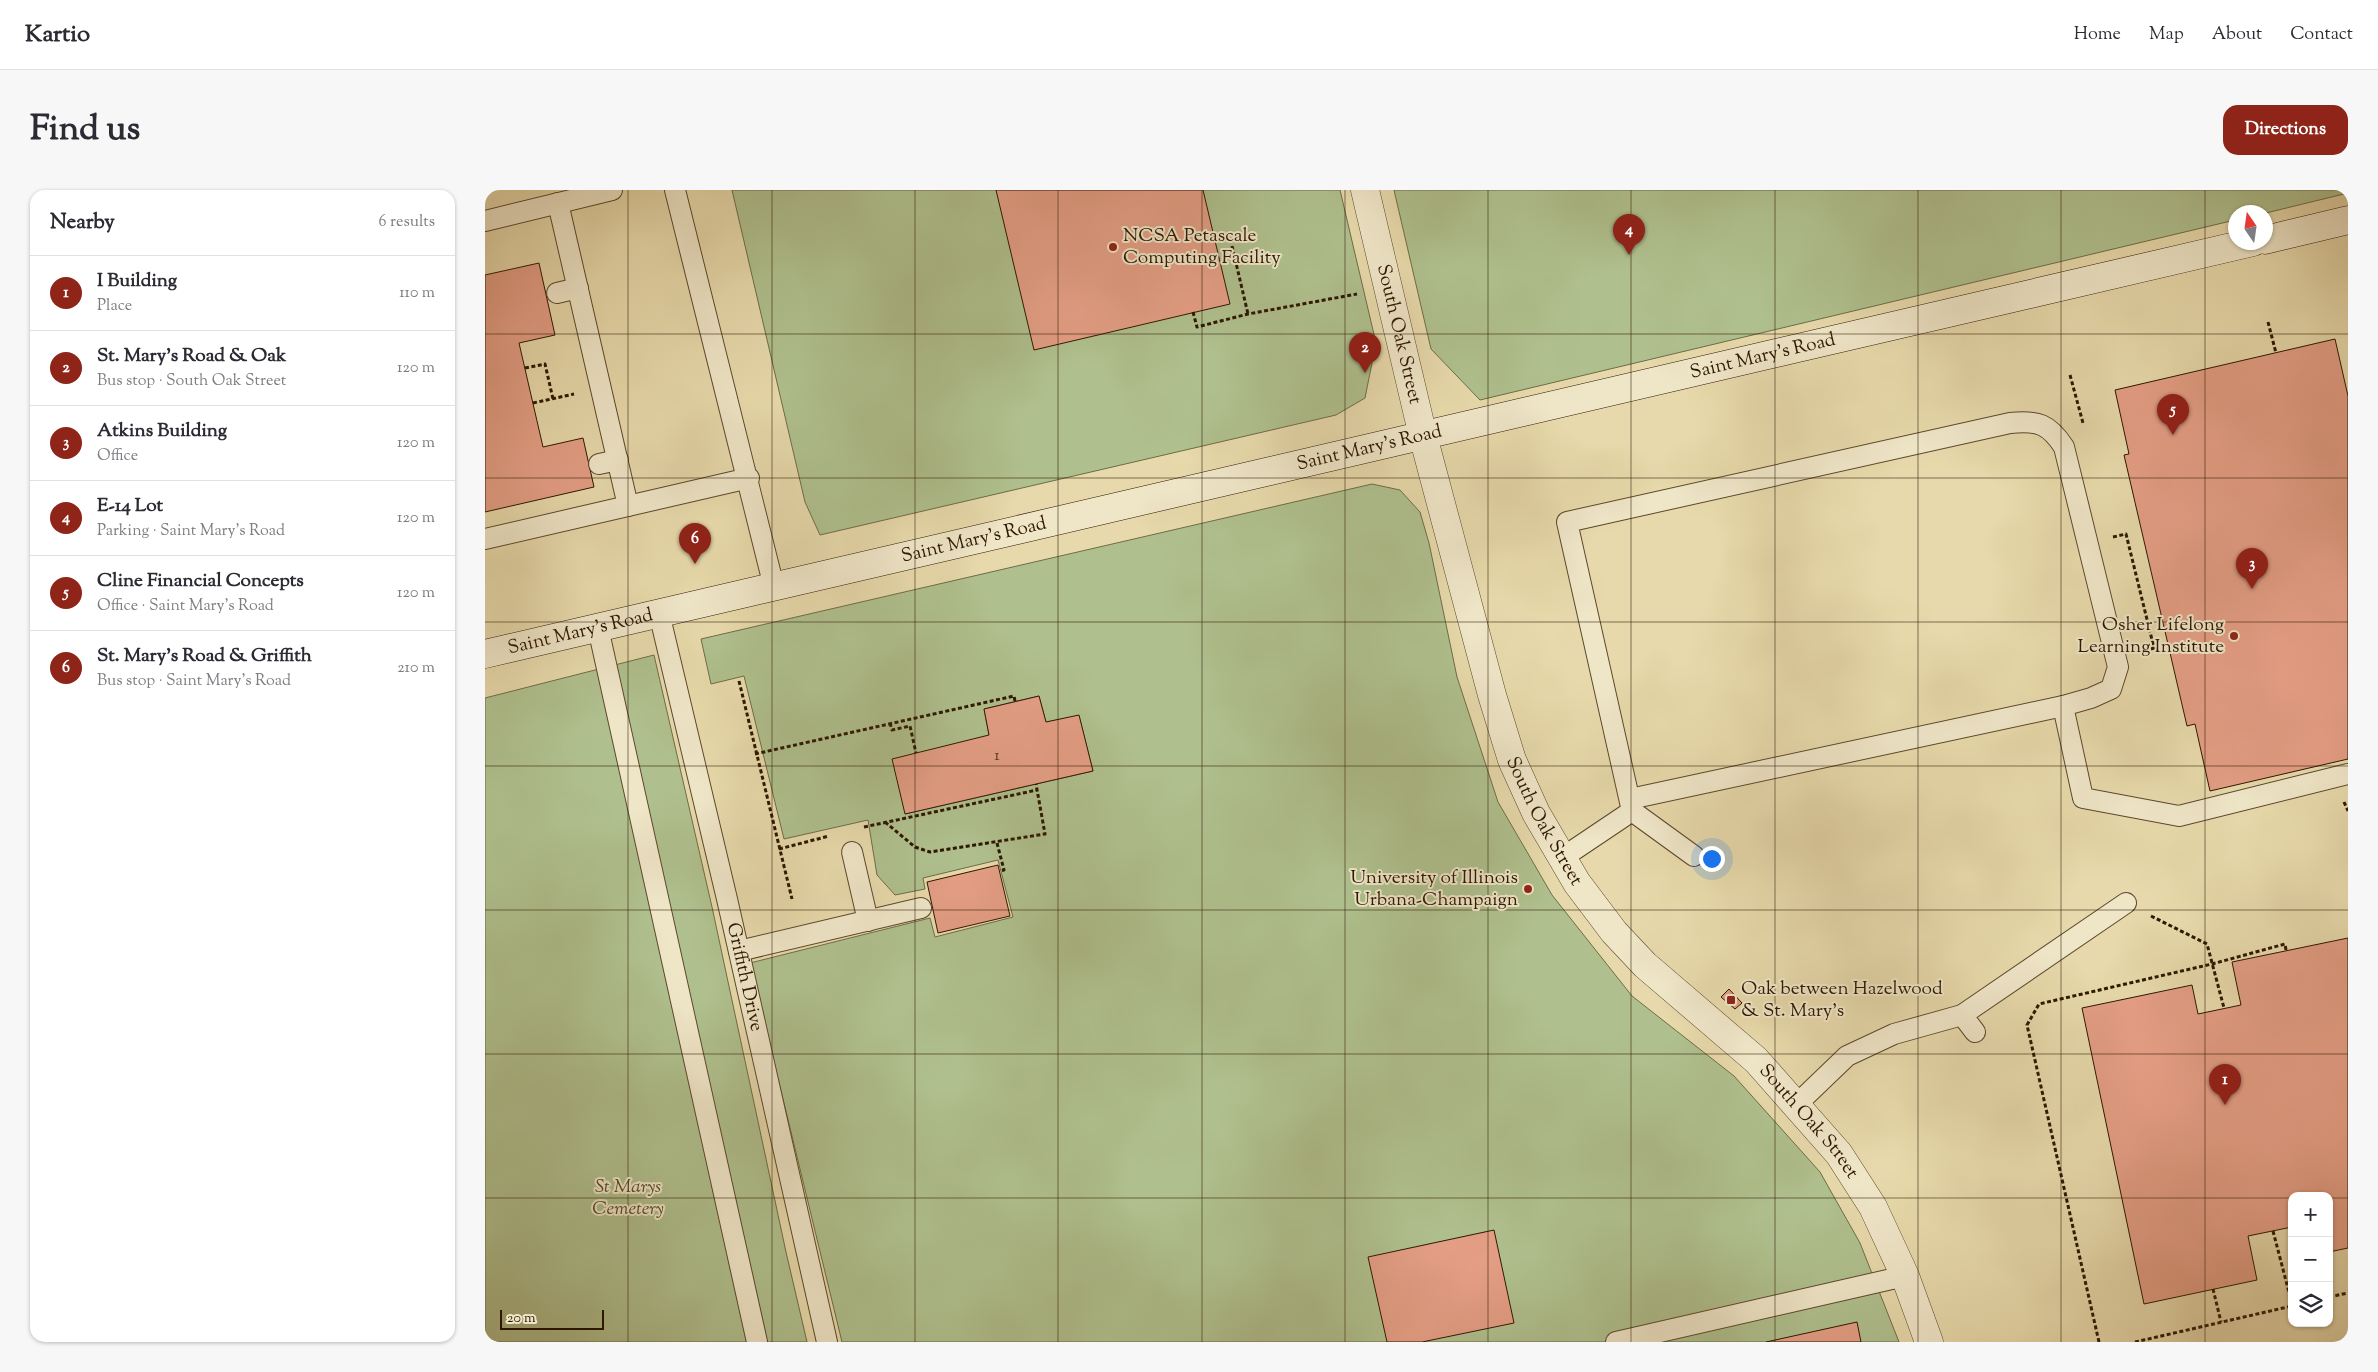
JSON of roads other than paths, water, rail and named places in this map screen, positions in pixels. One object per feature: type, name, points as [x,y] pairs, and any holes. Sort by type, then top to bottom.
[{"type":"main road","name":"South Oak Street","points":[[1365,190],[1423,436],[1492,695],[1512,760],[1536,813],[1577,883],[1614,932],[1645,965],[1756,1060],[1839,1154],[1873,1207],[1905,1276],[1929,1342]]},
{"type":"main road","points":[[2273,238],[2348,220]]},
{"type":"main road","name":"Saint Mary's Road","points":[[485,654],[2228,248]]},
{"type":"lane","points":[[485,221],[613,190]]},
{"type":"lane","points":[[675,190],[775,586]]},
{"type":"lane","points":[[558,203],[601,388],[608,462],[628,506]]},
{"type":"lane","points":[[557,293],[578,288]]},
{"type":"lane","points":[[1563,858],[1631,805],[2063,706],[2091,698],[2111,689],[2118,667],[2064,447],[2053,431],[2030,421],[2010,423],[1567,522],[1631,805],[1694,856]]},
{"type":"lane","points":[[485,539],[749,478]]},
{"type":"lane","name":"Griffith Drive","points":[[659,613],[739,951],[827,1342]]},
{"type":"lane","points":[[598,628],[757,1342]]},
{"type":"lane","points":[[2063,706],[2083,798],[2179,816],[2348,774]]},
{"type":"lane","points":[[852,852],[868,920]]},
{"type":"lane","points":[[1796,1105],[1847,1056],[1894,1034],[1962,1015],[2126,903]]},
{"type":"lane","points":[[739,951],[921,908]]},
{"type":"lane","points":[[1962,1015],[1975,1032]]},
{"type":"lane","points":[[1616,1342],[1905,1276]]},
{"type":"place","name":"NCSA Petascale Computing Facility","points":[[1113,247]]},
{"type":"place","name":"E-14 Lot","points":[[1629,255]]},
{"type":"place","name":"St. Mary's Road & Oak","points":[[1365,373]]},
{"type":"place","name":"Cline Financial Concepts","points":[[2173,435]]},
{"type":"place","name":"St. Mary's Road & Griffith","points":[[695,564]]},
{"type":"place","name":"Atkins Building","points":[[2252,589]]},
{"type":"place","name":"Osher Lifelong Learning Institute","points":[[2234,636]]},
{"type":"place","name":"University of Illinois Urbana-Champaign","points":[[1528,889]]},
{"type":"place","name":"Oak between Hazelwood & St. Mary's","points":[[1731,1000]]},
{"type":"place","name":"I Building","points":[[2225,1105]]},
{"type":"park label","name":"St Marys Cemetery","points":[[628,1198]]}]
